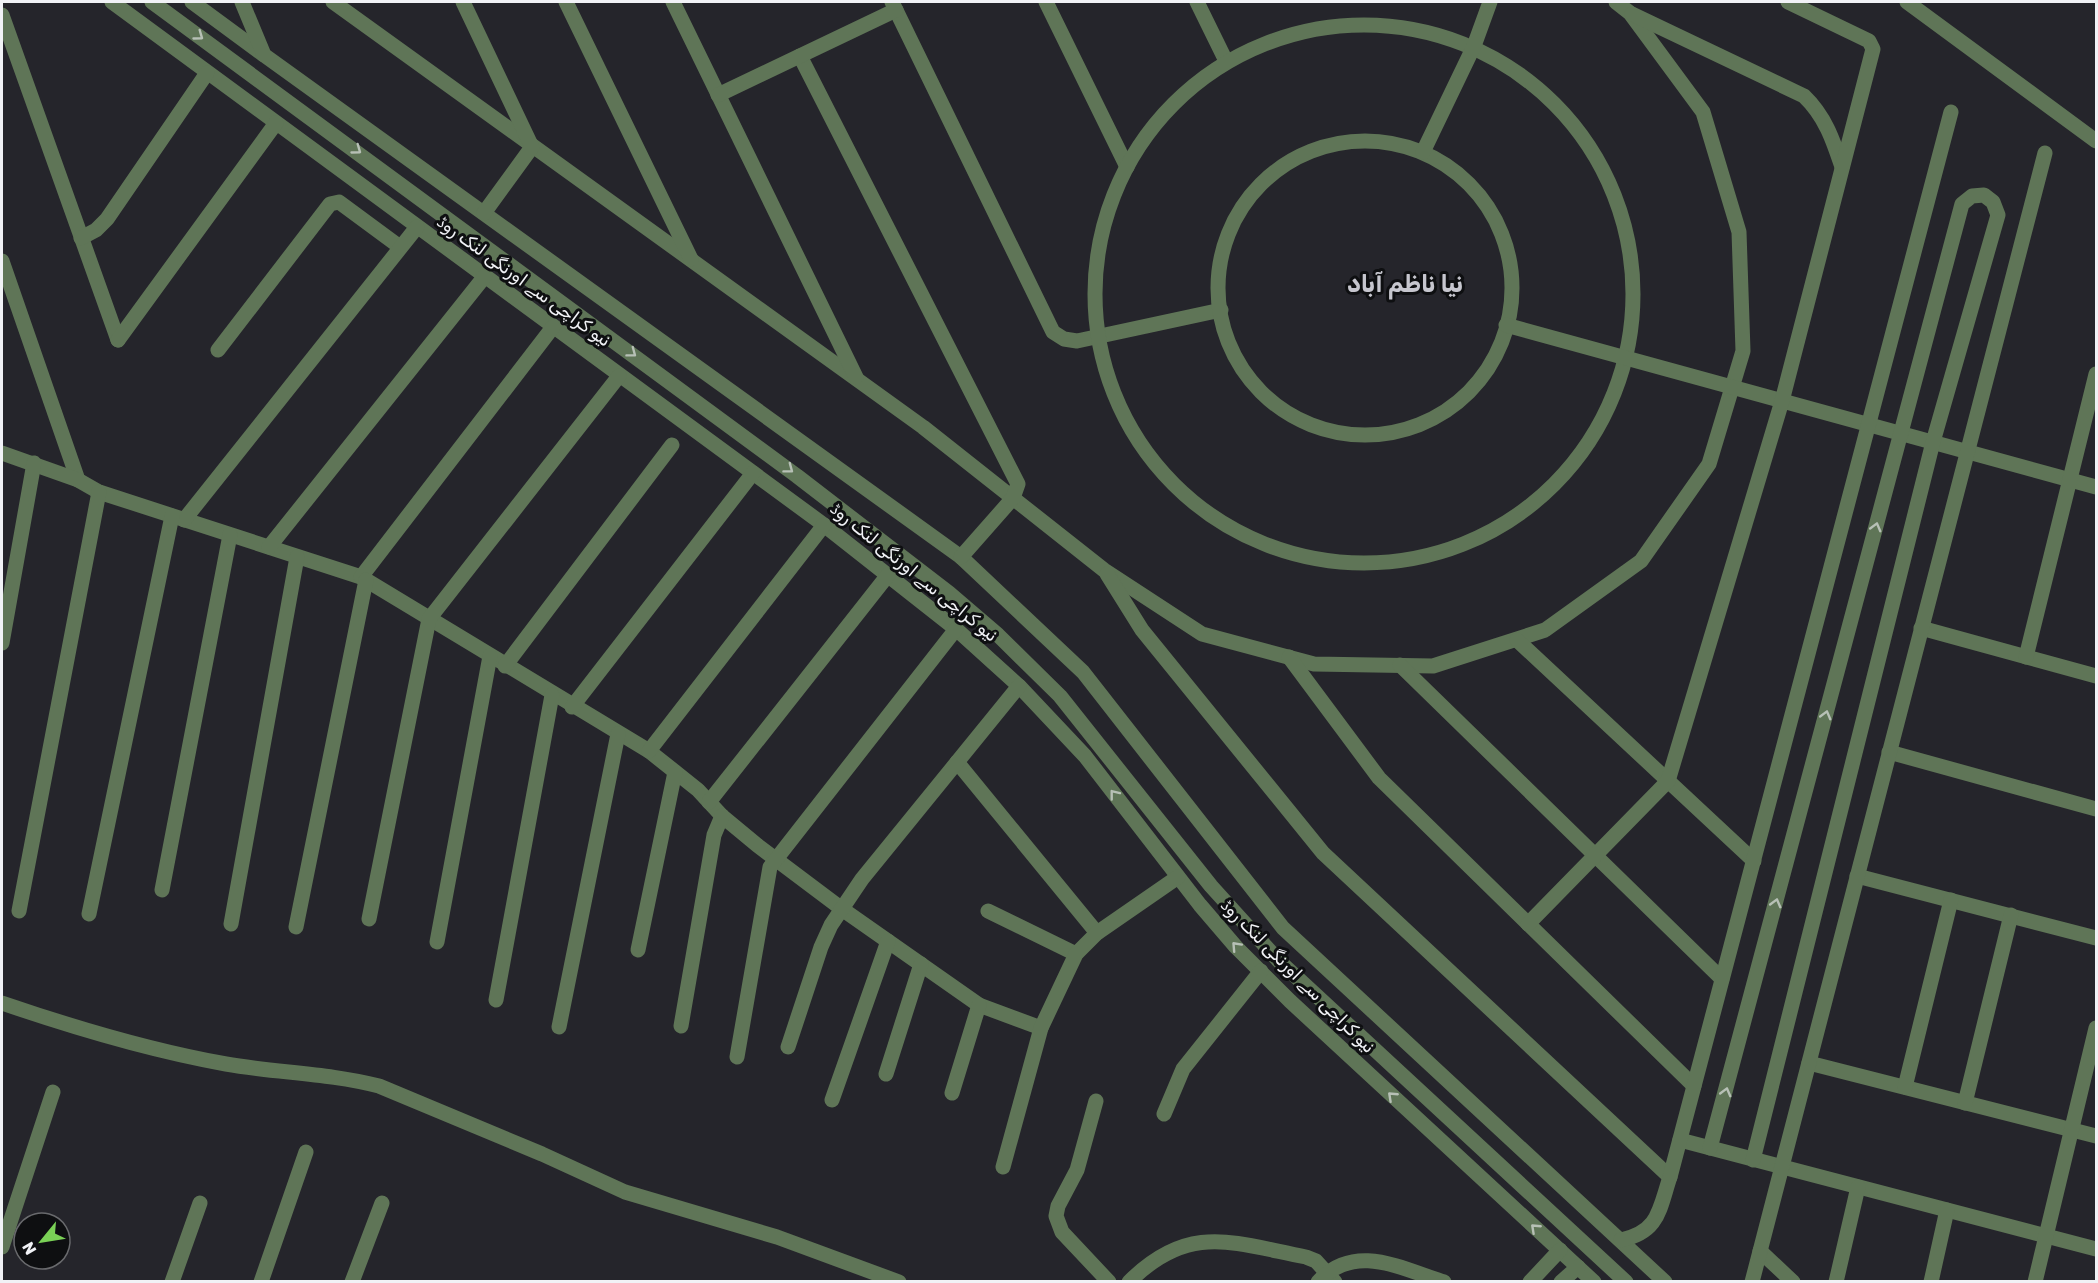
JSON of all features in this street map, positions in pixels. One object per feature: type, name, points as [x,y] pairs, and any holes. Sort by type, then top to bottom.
[{"type":"street","name":"نیو کراچی سے اورنگی لنک روڈ","points":[[112,2],[619,376],[753,472],[956,629],[1019,686],[1084,756],[1178,877],[1229,938],[1261,971],[1594,1281]]},
{"type":"street","name":"نیو کراچی سے اورنگی لنک روڈ","points":[[152,2],[654,370],[949,593],[998,635],[1060,696],[1211,886],[1278,960],[1626,1281]]},
{"type":"street","points":[[192,2],[961,557],[1083,672],[1283,928],[1665,1281]]},
{"type":"street","points":[[242,2],[264,55]]},
{"type":"street","points":[[333,2],[923,427],[1104,570],[1202,634],[1314,664],[1433,666],[1545,630],[1641,561],[1709,464],[1743,351],[1739,232],[1703,112],[1630,13]]},
{"type":"street","points":[[463,2],[532,147]]},
{"type":"street","points":[[566,2],[692,261]]},
{"type":"street","points":[[673,2],[857,380]]},
{"type":"street","points":[[1046,2],[1127,167]]},
{"type":"street","points":[[1197,2],[1225,59]]},
{"type":"street","points":[[1423,152],[1474,46],[1490,2]]},
{"type":"street","points":[[1616,2],[1630,13],[1804,96],[1817,108],[1830,131],[1842,167]]},
{"type":"street","points":[[1528,924],[1668,781],[1782,401],[1873,49],[1869,41],[1788,2]]},
{"type":"street","points":[[1907,2],[2097,141]]},
{"type":"street","points":[[718,95],[800,56],[894,6],[1053,332],[1064,339],[1077,341],[1221,310]]},
{"type":"street","points":[[2,15],[118,340],[276,123]]},
{"type":"street","points":[[1402,25],[1474,46],[1489,53],[1559,106],[1608,178],[1633,263],[1629,351],[1626,360],[1598,432],[1542,500],[1467,546],[1383,565],[1295,557],[1215,521],[1149,458],[1106,377],[1092,287],[1110,197],[1156,118],[1225,59],[1311,27],[1402,25]]},
{"type":"street","points":[[800,56],[1014,472],[1018,484],[1013,498],[961,557]]},
{"type":"street","points":[[81,238],[96,230],[107,219],[207,73]]},
{"type":"street","points":[[1621,1240],[1639,1236],[1654,1222],[1671,1177],[1951,112]]},
{"type":"street","points":[[1376,140],[1423,152],[1463,178],[1494,216],[1510,261],[1511,310],[1496,357],[1466,396],[1425,423],[1378,436],[1329,431],[1284,412],[1248,378],[1225,334],[1217,286],[1225,238],[1248,196],[1284,164],[1328,144],[1376,140]]},
{"type":"street","points":[[484,213],[532,147]]},
{"type":"street","points":[[1752,1281],[2045,153]]},
{"type":"street","points":[[1710,1148],[1962,204],[1972,196],[1984,195],[1993,202],[1998,215],[1934,442],[1754,1160]]},
{"type":"street","points":[[218,350],[330,204],[339,202],[400,247]]},
{"type":"street","points":[[89,914],[178,518],[417,227]]},
{"type":"street","points":[[2,261],[78,480]]},
{"type":"street","points":[[269,547],[485,276]]},
{"type":"street","points":[[1506,325],[1626,360],[2097,487]]},
{"type":"street","points":[[296,927],[363,578],[553,327]]},
{"type":"street","points":[[640,390],[654,370]]},
{"type":"street","points":[[2026,657],[2097,374]]},
{"type":"street","points":[[369,919],[429,619],[619,376]]},
{"type":"street","points":[[506,666],[672,445]]},
{"type":"street","points":[[2,453],[78,480],[99,492],[363,578],[552,695],[649,751],[709,802],[722,816],[775,858],[842,909],[980,1005],[1041,1028]]},
{"type":"street","points":[[2,642],[34,463]]},
{"type":"street","points":[[572,707],[753,472]]},
{"type":"street","points":[[19,911],[99,492]]},
{"type":"street","points":[[649,751],[824,525]]},
{"type":"street","points":[[162,890],[230,535]]},
{"type":"street","points":[[231,924],[297,556]]},
{"type":"street","points":[[1104,570],[1142,630],[1323,853],[1671,1177]]},
{"type":"street","points":[[709,802],[888,575]]},
{"type":"street","points":[[934,612],[949,593]]},
{"type":"street","points":[[1921,628],[2097,676]]},
{"type":"street","points":[[737,1057],[770,867],[956,629]]},
{"type":"street","points":[[1517,639],[1754,861]]},
{"type":"street","points":[[437,942],[490,656]]},
{"type":"street","points":[[1289,657],[1378,778],[1694,1086]]},
{"type":"street","points":[[1400,665],[1722,979]]},
{"type":"street","points":[[788,1047],[821,947],[842,909],[862,879],[1019,686]]},
{"type":"street","points":[[496,1000],[552,695]]},
{"type":"street","points":[[559,1027],[618,734]]},
{"type":"street","points":[[1889,752],[2097,809]]},
{"type":"street","points":[[957,762],[1097,933]]},
{"type":"street","points":[[638,950],[675,772]]},
{"type":"street","points":[[681,1026],[714,835],[722,816]]},
{"type":"street","points":[[1857,876],[2097,938]]},
{"type":"street","points":[[1003,1167],[1041,1028],[1076,954],[1097,933],[1178,877]]},
{"type":"street","points":[[1905,1087],[1951,900]]},
{"type":"street","points":[[988,911],[1076,954]]},
{"type":"street","points":[[1965,1102],[2011,915]]},
{"type":"street","points":[[832,1100],[888,941]]},
{"type":"street","points":[[886,1074],[921,964]]},
{"type":"street","points":[[1164,1114],[1183,1069],[1261,971]]},
{"type":"street","points":[[2,1003],[61,1023],[226,1064],[355,1080],[380,1086],[542,1154],[625,1192],[777,1237],[899,1281]]},
{"type":"street","points":[[952,1093],[980,1005]]},
{"type":"street","points":[[2035,1281],[2097,1028]]},
{"type":"street","points":[[1809,1063],[2097,1136]]},
{"type":"street","points":[[2,1247],[53,1092]]},
{"type":"street","points":[[1095,1101],[1077,1170],[1056,1216],[1062,1232],[1108,1281]]},
{"type":"street","points":[[1680,1140],[2097,1249]]},
{"type":"street","points":[[261,1281],[306,1152]]},
{"type":"street","points":[[1836,1281],[1858,1187]]},
{"type":"street","points":[[172,1281],[200,1203]]},
{"type":"street","points":[[352,1281],[382,1203]]},
{"type":"street","points":[[1930,1281],[1947,1210]]},
{"type":"street","points":[[1129,1281],[1140,1270],[1166,1253],[1196,1242],[1213,1239],[1306,1257],[1316,1261],[1327,1278],[1346,1262],[1369,1259],[1443,1281]]},
{"type":"street","points":[[1530,1281],[1560,1250]]},
{"type":"street","points":[[1760,1251],[1793,1281]]},
{"type":"street","points":[[1561,1281],[1578,1267]]},
{"type":"district","name":"نیا ناظم آباد","points":[[1405,284]]}]
